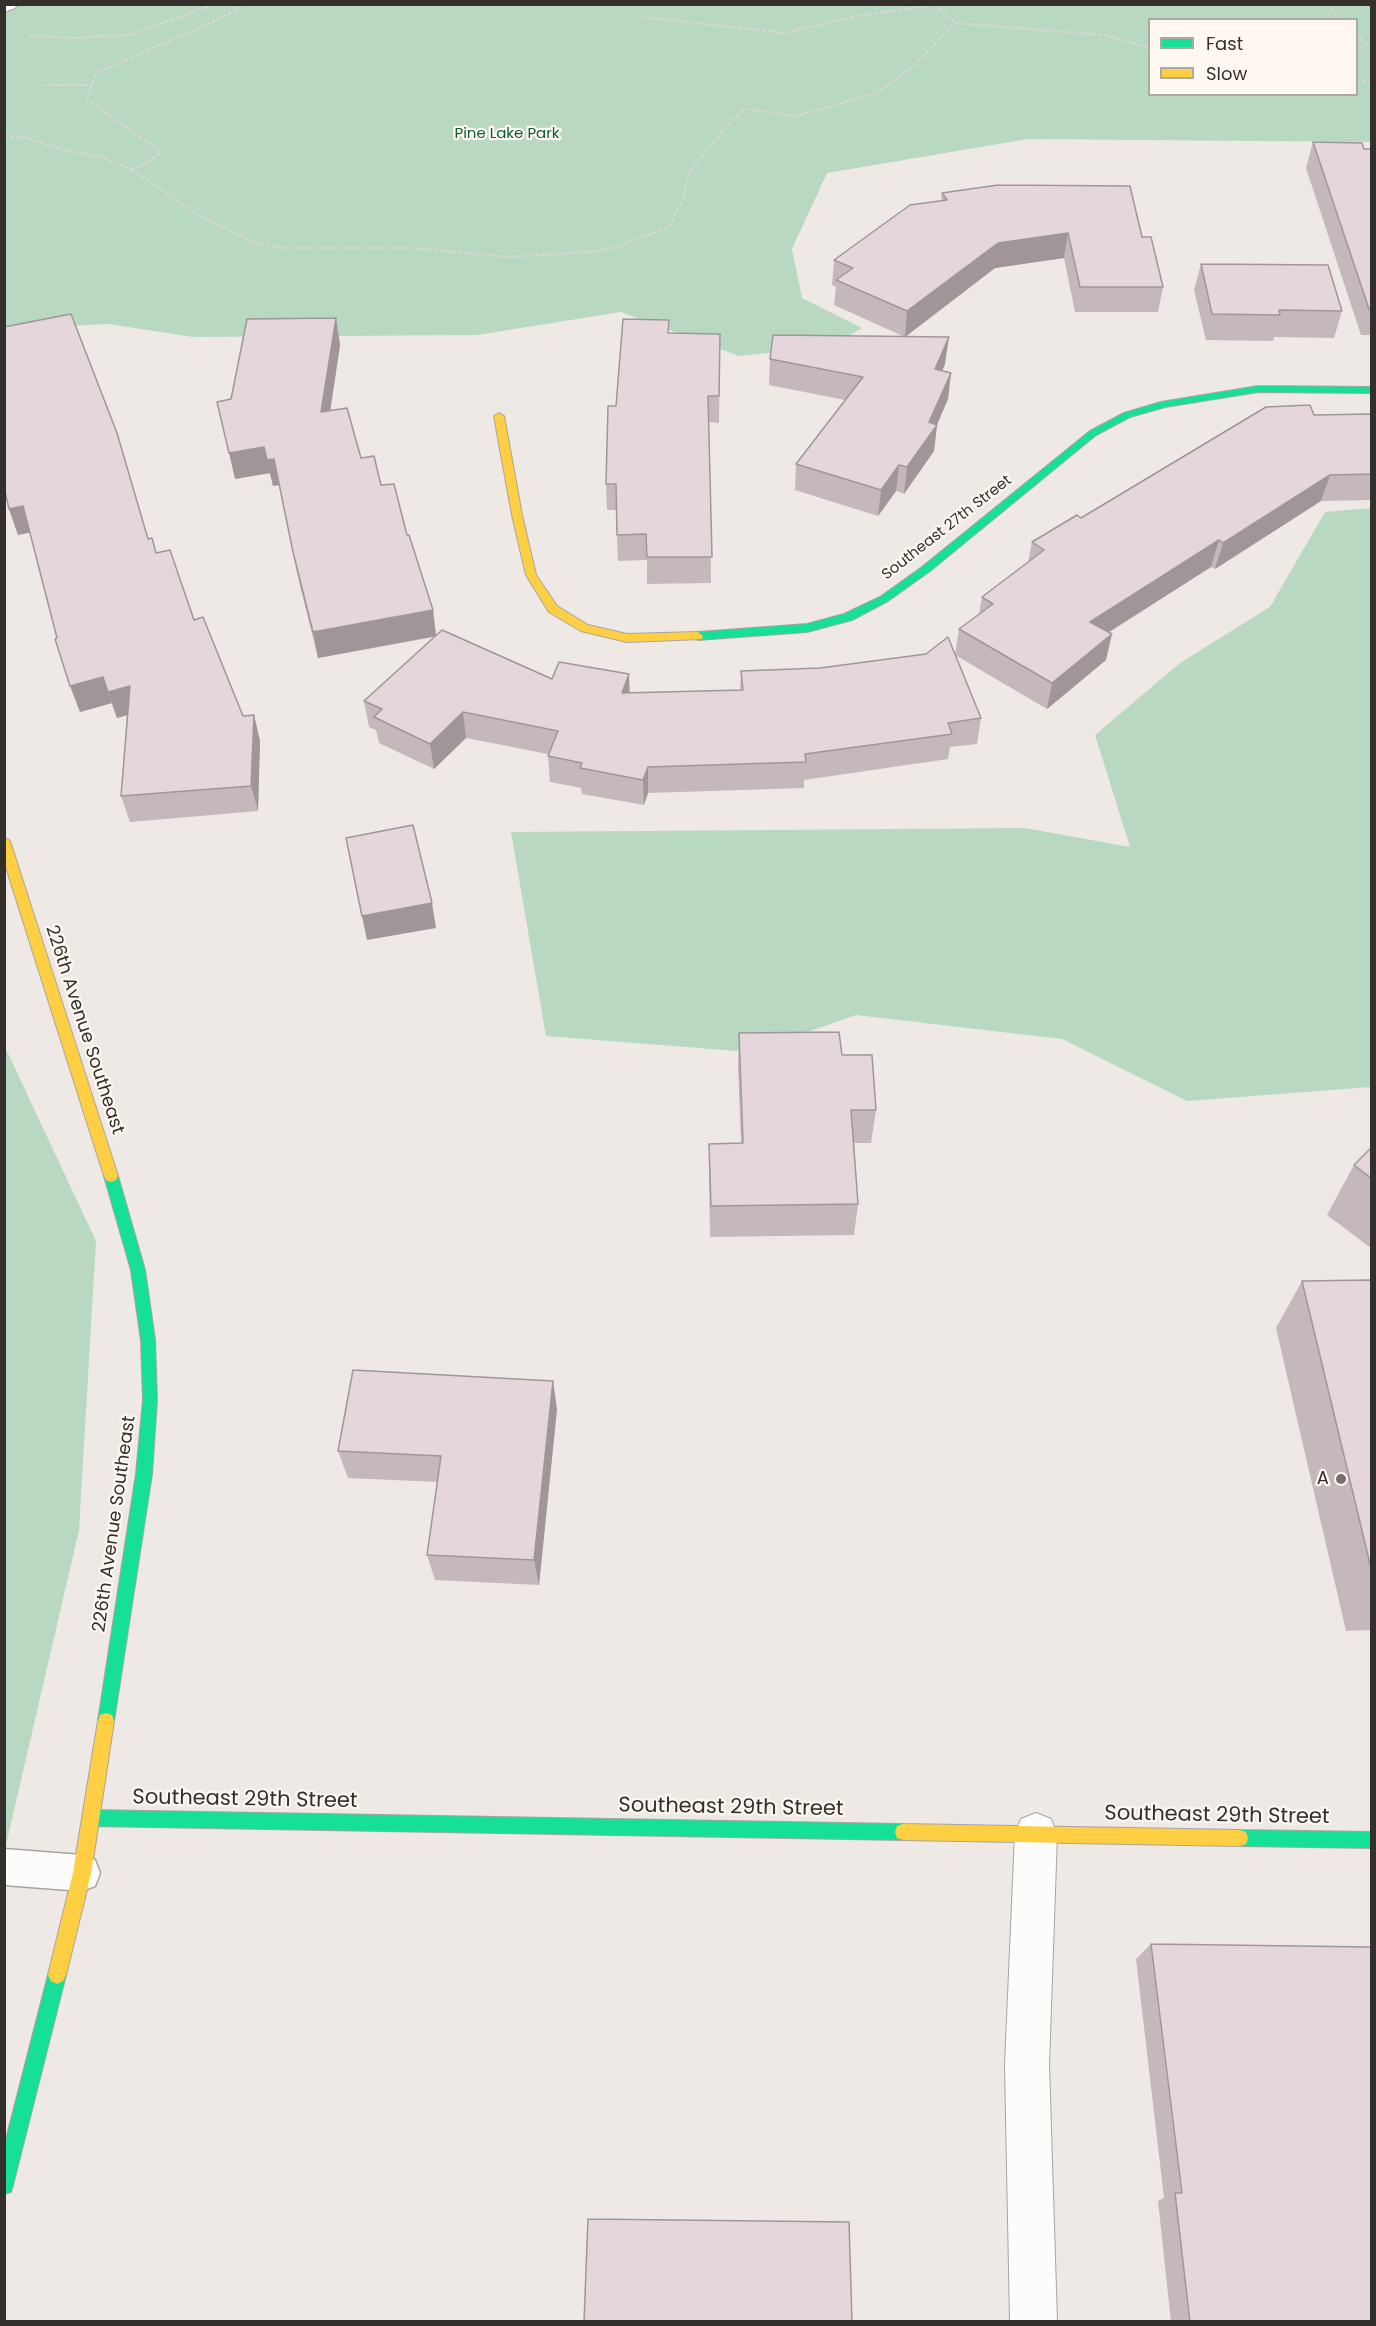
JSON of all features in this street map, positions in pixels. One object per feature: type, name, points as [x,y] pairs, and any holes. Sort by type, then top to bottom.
[{"type":"street","name":"Southeast 27th Street","points":[[499,416],[517,515],[531,575],[553,609],[585,628],[627,638],[671,638],[807,628],[857,612],[884,599],[926,569],[1093,433],[1127,415],[1187,400],[1258,389],[1371,390]]},
{"type":"street","name":"226th Avenue Southeast","points":[[4,841],[120,1202],[138,1270],[148,1340],[150,1400],[144,1474],[82,1873],[4,2185]]},
{"type":"street","name":"Southeast 29th Street","points":[[90,1818],[1371,1840]]},
{"type":"street","points":[[1034,2322],[1027,2065],[1036,1834]]},
{"type":"lane","points":[[4,1867],[82,1873]]},
{"type":"path","points":[[28,36],[73,38],[130,35],[215,4]]},
{"type":"path","points":[[131,169],[147,163],[162,152],[87,100],[96,73],[216,21],[237,10],[242,4]]},
{"type":"path","points":[[1326,4],[1340,18]]},
{"type":"path","points":[[643,16],[769,33],[785,33],[862,15],[934,5],[955,22],[1104,34],[1148,48]]},
{"type":"path","points":[[4,136],[26,138],[60,149],[101,157],[131,169],[195,213],[258,244],[284,248],[416,248],[506,258],[591,252],[617,247],[669,226],[683,199],[688,174],[731,121],[745,109],[796,116],[877,93],[915,65],[955,22]]},
{"type":"path","points":[[1358,36],[1367,45],[1358,47]]},
{"type":"path","points":[[43,85],[92,85]]},
{"type":"green space","name":"Pine Lake Park","points":[[4,5],[1371,5],[1371,142],[1028,139],[827,173],[792,249],[802,298],[862,328],[832,346],[739,356],[621,312],[477,335],[193,337],[109,324],[5,329]]},
{"type":"green space","points":[[1371,508],[1371,1087],[1187,1101],[1062,1039],[856,1015],[750,1052],[546,1036],[511,832],[1025,828],[1130,847],[1095,735],[1180,663],[1270,607],[1325,512]]},
{"type":"green space","points":[[5,1047],[96,1241],[79,1530],[5,1849]]},
{"type":"building","points":[[1313,142],[1362,143],[1364,149],[1371,149],[1371,309],[1369,309]]},
{"type":"building","points":[[998,185],[1130,186],[1142,237],[1151,237],[1163,287],[1080,287],[1068,233],[998,243],[907,311],[836,280],[853,268],[834,260],[910,205],[947,200],[942,193]]},
{"type":"building","points":[[1201,264],[1328,265],[1342,311],[1279,310],[1280,315],[1212,314]]},
{"type":"building","points":[[71,314],[117,433],[148,539],[152,538],[156,553],[170,550],[194,620],[203,617],[243,716],[254,715],[251,786],[121,796],[130,686],[108,692],[103,677],[70,686],[55,639],[57,638],[23,506],[9,509],[4,487],[4,327]]},
{"type":"building","points":[[336,318],[321,412],[347,408],[361,458],[374,456],[381,485],[394,484],[407,535],[409,535],[433,610],[313,632],[293,552],[274,459],[267,460],[264,447],[229,453],[217,402],[231,399],[247,319]]},
{"type":"building","points":[[623,319],[669,320],[668,333],[720,334],[719,396],[708,396],[712,557],[647,557],[646,534],[617,535],[616,484],[606,484],[608,406],[616,406]]},
{"type":"building","points":[[773,335],[949,337],[935,369],[951,373],[929,422],[937,425],[907,467],[899,465],[881,490],[796,464],[863,377],[770,359]]},
{"type":"building","points":[[1310,405],[1314,415],[1371,414],[1371,474],[1330,475],[1223,543],[1219,540],[1090,622],[1112,634],[1052,683],[959,629],[993,604],[982,597],[1044,550],[1032,542],[1077,515],[1081,518],[1266,407]]},
{"type":"building","points":[[442,630],[552,679],[559,662],[629,674],[622,693],[743,690],[741,671],[820,668],[926,654],[948,637],[981,718],[948,723],[952,734],[805,754],[806,762],[648,767],[643,780],[580,768],[582,763],[548,756],[558,731],[463,712],[430,744],[374,717],[382,709],[364,701]]},
{"type":"building","points":[[413,825],[432,903],[362,916],[346,838]]},
{"type":"building","points":[[839,1032],[842,1055],[872,1055],[876,1110],[851,1110],[858,1204],[711,1206],[709,1144],[743,1143],[739,1033]]},
{"type":"building","points":[[1371,1148],[1371,1178],[1354,1165]]},
{"type":"building","points":[[1371,1280],[1371,1568],[1302,1281]]},
{"type":"building","points":[[353,1370],[553,1381],[534,1560],[427,1555],[441,1456],[338,1451]]},
{"type":"building","points":[[1151,1944],[1371,1947],[1371,2322],[1190,2322],[1175,2193],[1182,2193]]},
{"type":"building","points":[[588,2219],[849,2222],[852,2322],[584,2322]]},
{"type":"traffic: fast","points":[[698,636],[807,628],[848,617],[884,599],[926,569],[1093,433],[1127,415],[1164,404],[1258,389],[1372,390]]},
{"type":"traffic: fast","points":[[106,1721],[144,1474],[150,1400],[148,1340],[138,1270],[111,1176]]},
{"type":"traffic: fast","points":[[90,1818],[903,1832]]},
{"type":"traffic: fast","points":[[1240,1838],[1372,1840]]},
{"type":"traffic: fast","points":[[4,2185],[57,1975]]},
{"type":"traffic: slow","points":[[499,416],[517,515],[531,575],[553,609],[585,628],[627,638],[698,636]]},
{"type":"traffic: slow","points":[[4,841],[111,1176]]},
{"type":"traffic: slow","points":[[57,1975],[82,1873],[106,1721]]},
{"type":"traffic: slow","points":[[903,1832],[1240,1838]]},
{"type":"place","name":"A","points":[[1341,1479]]}]
